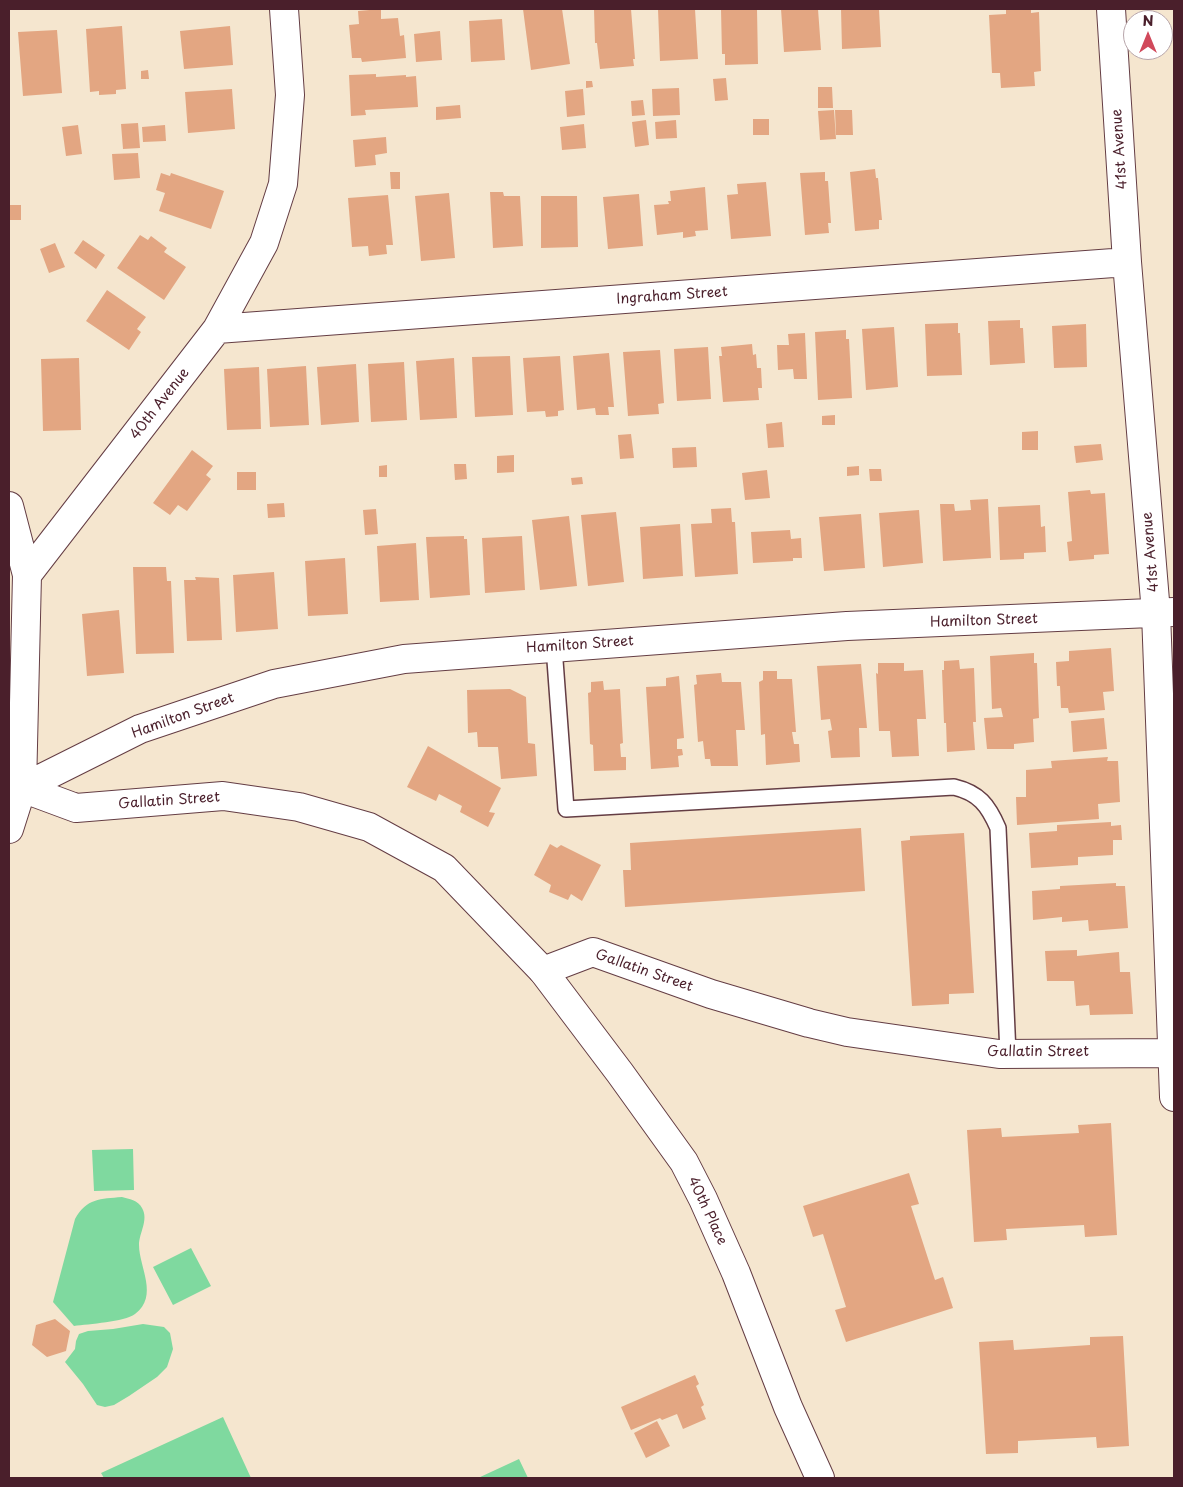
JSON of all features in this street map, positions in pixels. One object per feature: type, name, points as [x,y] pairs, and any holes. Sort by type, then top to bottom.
[{"type":"street","name":"40th Avenue","points":[[27,575],[217,329],[264,243],[283,184],[290,95],[284,9]]},
{"type":"street","name":"41st Avenue","points":[[1111,9],[1127,262],[1165,613],[1174,1097]]},
{"type":"street","name":"Ingraham Street","points":[[217,329],[1127,262]]},
{"type":"street","points":[[9,506],[27,575],[16,789],[9,829]]},
{"type":"street","name":"Hamilton Street","points":[[16,789],[140,729],[274,684],[404,659],[847,626],[1165,613]]},
{"type":"street","name":"Gallatin Street","points":[[16,789],[76,808],[223,796],[299,807],[369,827],[444,868],[543,971],[593,952],[712,994],[838,1030],[946,1047],[1008,1054],[1173,1053]]},
{"type":"street","name":"40th Place","points":[[543,971],[684,1162],[703,1199],[736,1273],[788,1407],[820,1478]]},
{"type":"lane","points":[[554,647],[566,809],[954,787],[968,790],[983,801],[993,815],[998,828],[1008,1054]]},
{"type":"green space","points":[[133,1149],[134,1190],[94,1191],[92,1150]]},
{"type":"green space","points":[[122,1197],[138,1203],[144,1213],[139,1245],[146,1281],[146,1299],[142,1307],[130,1317],[74,1326],[53,1302],[75,1219],[89,1203],[101,1199]]},
{"type":"green space","points":[[191,1248],[211,1286],[173,1305],[153,1267]]},
{"type":"green space","points":[[143,1324],[164,1327],[170,1333],[173,1349],[167,1367],[157,1377],[114,1405],[105,1407],[97,1405],[65,1362],[75,1349],[79,1334],[88,1331]]},
{"type":"green space","points":[[223,1417],[251,1478],[104,1478],[101,1473]]},
{"type":"green space","points":[[519,1459],[528,1478],[478,1478]]},
{"type":"building","points":[[381,9],[381,19],[398,18],[400,36],[404,35],[406,58],[362,62],[361,58],[352,58],[349,25],[359,24],[358,11]]},
{"type":"building","points":[[523,9],[562,9],[570,64],[531,70]]},
{"type":"building","points":[[594,9],[631,9],[634,66],[600,69],[597,43],[595,43]]},
{"type":"building","points":[[658,9],[695,9],[698,59],[660,61]]},
{"type":"building","points":[[721,9],[757,9],[758,64],[725,65],[725,54],[722,54]]},
{"type":"building","points":[[781,9],[818,9],[821,50],[784,52]]},
{"type":"building","points":[[841,9],[879,9],[881,47],[842,49]]},
{"type":"building","points":[[1006,9],[1031,9],[1031,13],[1039,12],[1041,71],[1034,72],[1035,86],[1001,88],[1000,73],[992,73],[989,15],[1006,14]]},
{"type":"building","points":[[502,19],[505,60],[471,62],[469,21]]},
{"type":"building","points":[[122,26],[126,89],[116,90],[116,94],[99,95],[99,91],[90,92],[86,29]]},
{"type":"building","points":[[230,26],[233,65],[184,69],[180,31]]},
{"type":"building","points":[[57,30],[62,93],[23,96],[18,32]]},
{"type":"building","points":[[440,31],[442,60],[416,62],[414,34]]},
{"type":"building","points":[[148,70],[149,79],[141,79],[141,71]]},
{"type":"building","points":[[376,74],[376,77],[416,76],[418,107],[365,110],[366,115],[351,116],[349,75]]},
{"type":"building","points":[[726,78],[728,100],[715,101],[713,79]]},
{"type":"building","points":[[586,81],[592,81],[593,87],[586,88]]},
{"type":"building","points":[[818,87],[832,87],[833,108],[818,108]]},
{"type":"building","points":[[679,88],[680,115],[653,116],[652,89]]},
{"type":"building","points":[[232,89],[235,129],[188,133],[185,92]]},
{"type":"building","points":[[583,89],[585,115],[567,117],[565,91]]},
{"type":"building","points":[[643,100],[645,115],[632,116],[631,101]]},
{"type":"building","points":[[460,105],[461,118],[436,120],[436,107]]},
{"type":"building","points":[[834,110],[836,139],[820,140],[818,111]]},
{"type":"building","points":[[835,110],[852,110],[853,135],[836,135]]},
{"type":"building","points":[[753,119],[769,119],[769,135],[753,135]]},
{"type":"building","points":[[646,120],[649,145],[635,147],[632,122]]},
{"type":"building","points":[[676,120],[677,138],[656,139],[655,122]]},
{"type":"building","points":[[138,123],[140,148],[123,149],[121,124]]},
{"type":"building","points":[[584,124],[586,148],[562,150],[560,127]]},
{"type":"building","points":[[78,125],[82,154],[66,156],[62,127]]},
{"type":"building","points":[[165,125],[166,141],[143,142],[142,127]]},
{"type":"building","points":[[386,137],[387,153],[375,155],[376,165],[355,167],[353,140]]},
{"type":"building","points":[[138,153],[140,178],[114,180],[112,154]]},
{"type":"building","points":[[875,169],[876,178],[878,178],[882,220],[879,220],[879,229],[855,231],[850,172]]},
{"type":"building","points":[[390,172],[400,172],[400,189],[391,189]]},
{"type":"building","points":[[825,172],[825,181],[828,181],[831,223],[828,223],[829,233],[805,235],[800,173]]},
{"type":"building","points":[[161,173],[170,176],[171,173],[224,191],[211,229],[159,211],[165,193],[156,190]]},
{"type":"building","points":[[766,182],[771,236],[731,239],[727,195],[738,194],[737,184]]},
{"type":"building","points":[[705,187],[708,230],[695,231],[696,236],[683,238],[683,232],[657,235],[654,205],[669,204],[668,201],[671,201],[670,191]]},
{"type":"building","points":[[490,192],[503,192],[504,196],[520,196],[523,246],[493,248]]},
{"type":"building","points":[[449,193],[455,258],[421,261],[415,196]]},
{"type":"building","points":[[639,194],[643,246],[608,249],[603,197]]},
{"type":"building","points":[[388,195],[393,245],[386,245],[387,254],[369,256],[368,246],[352,247],[348,198]]},
{"type":"building","points":[[541,196],[577,196],[578,247],[541,248]]},
{"type":"building","points":[[9,205],[21,205],[21,220],[9,220]]},
{"type":"building","points":[[140,235],[148,240],[151,236],[167,248],[164,252],[186,267],[164,300],[117,268]]},
{"type":"building","points":[[83,240],[105,255],[96,269],[74,253]]},
{"type":"building","points":[[55,243],[65,267],[49,273],[40,249]]},
{"type":"building","points":[[107,290],[146,317],[137,329],[141,332],[129,350],[86,321]]},
{"type":"building","points":[[1020,320],[1020,328],[1023,328],[1025,363],[990,365],[988,321]]},
{"type":"building","points":[[958,323],[962,375],[927,376],[925,324]]},
{"type":"building","points":[[1086,324],[1087,367],[1054,368],[1052,326]]},
{"type":"building","points":[[894,327],[898,387],[866,390],[862,329]]},
{"type":"building","points":[[846,330],[846,339],[849,339],[852,398],[818,400],[815,332]]},
{"type":"building","points":[[805,333],[807,379],[794,379],[793,369],[778,370],[777,345],[789,345],[788,334]]},
{"type":"building","points":[[752,344],[753,355],[756,354],[757,368],[761,368],[762,388],[758,388],[759,400],[723,402],[719,356],[722,356],[721,347]]},
{"type":"building","points":[[708,347],[711,399],[677,401],[674,349]]},
{"type":"building","points":[[660,350],[664,403],[658,404],[659,414],[628,416],[623,352]]},
{"type":"building","points":[[609,353],[614,407],[608,407],[609,415],[596,415],[595,408],[577,410],[573,356]]},
{"type":"building","points":[[510,356],[513,415],[475,417],[472,357]]},
{"type":"building","points":[[560,356],[564,410],[558,411],[558,416],[546,417],[545,411],[527,412],[523,358]]},
{"type":"building","points":[[79,358],[81,430],[43,431],[41,359]]},
{"type":"building","points":[[454,358],[457,418],[420,420],[416,361]]},
{"type":"building","points":[[404,362],[407,420],[371,422],[368,364]]},
{"type":"building","points":[[356,364],[359,422],[321,425],[317,367]]},
{"type":"building","points":[[306,366],[309,425],[270,427],[267,369]]},
{"type":"building","points":[[259,367],[261,429],[227,430],[224,369]]},
{"type":"building","points":[[835,415],[835,425],[822,425],[822,416]]},
{"type":"building","points":[[782,422],[784,447],[768,448],[766,424]]},
{"type":"building","points":[[1038,431],[1038,450],[1022,450],[1022,432]]},
{"type":"building","points":[[631,434],[634,458],[620,459],[618,435]]},
{"type":"building","points":[[1101,444],[1103,460],[1076,463],[1074,446]]},
{"type":"building","points":[[696,447],[697,467],[673,468],[672,448]]},
{"type":"building","points":[[192,450],[213,466],[206,475],[211,479],[187,511],[178,505],[170,515],[153,503]]},
{"type":"building","points":[[514,455],[514,472],[497,473],[497,456]]},
{"type":"building","points":[[454,464],[466,464],[467,479],[455,480]]},
{"type":"building","points":[[387,465],[387,477],[379,477],[379,466]]},
{"type":"building","points":[[859,466],[859,475],[847,476],[847,467]]},
{"type":"building","points":[[869,469],[881,469],[882,481],[870,481]]},
{"type":"building","points":[[767,470],[770,498],[745,500],[742,473]]},
{"type":"building","points":[[237,472],[256,472],[256,490],[237,490]]},
{"type":"building","points":[[582,477],[583,484],[572,485],[571,478]]},
{"type":"building","points":[[1090,490],[1091,494],[1105,493],[1109,554],[1094,555],[1094,559],[1069,561],[1067,542],[1072,541],[1068,492]]},
{"type":"building","points":[[988,499],[991,558],[943,561],[940,504],[954,504],[955,511],[971,510],[970,500]]},
{"type":"building","points":[[284,503],[285,517],[268,518],[267,504]]},
{"type":"building","points":[[1040,505],[1041,527],[1045,526],[1046,552],[1024,553],[1024,559],[1000,560],[998,507]]},
{"type":"building","points":[[731,508],[732,522],[735,522],[738,574],[695,577],[691,524],[712,523],[711,509]]},
{"type":"building","points":[[376,509],[378,534],[365,535],[363,510]]},
{"type":"building","points":[[919,510],[923,563],[883,567],[879,513]]},
{"type":"building","points":[[616,512],[624,582],[588,586],[581,515]]},
{"type":"building","points":[[861,514],[865,568],[824,571],[819,517]]},
{"type":"building","points":[[569,516],[577,586],[540,590],[532,520]]},
{"type":"building","points":[[680,524],[683,576],[643,579],[640,527]]},
{"type":"building","points":[[790,530],[791,539],[801,538],[802,558],[793,558],[793,561],[753,563],[751,532]]},
{"type":"building","points":[[464,536],[464,539],[467,539],[470,595],[430,598],[426,537]]},
{"type":"building","points":[[522,536],[525,590],[485,593],[482,538]]},
{"type":"building","points":[[416,543],[419,600],[380,602],[377,546]]},
{"type":"building","points":[[345,558],[348,614],[308,616],[305,561]]},
{"type":"building","points":[[133,567],[166,567],[167,581],[171,581],[174,653],[136,654]]},
{"type":"building","points":[[274,572],[278,629],[236,632],[233,575]]},
{"type":"building","points":[[195,577],[219,578],[222,640],[187,641],[184,580],[196,580]]},
{"type":"building","points":[[119,610],[124,673],[87,676],[82,614]]},
{"type":"building","points":[[1111,648],[1114,691],[1103,692],[1105,710],[1069,713],[1068,708],[1061,708],[1060,686],[1057,686],[1056,662],[1069,661],[1069,651]]},
{"type":"building","points":[[1034,653],[1034,663],[1037,663],[1039,718],[1033,719],[1034,742],[1014,744],[1014,749],[987,749],[984,718],[1003,717],[1001,708],[992,709],[990,656]]},
{"type":"building","points":[[959,660],[960,669],[974,668],[976,722],[973,722],[975,750],[947,752],[942,670],[944,670],[944,661]]},
{"type":"building","points":[[878,663],[904,663],[904,671],[923,670],[926,719],[917,719],[919,756],[892,757],[890,731],[879,731],[876,673],[878,674]]},
{"type":"building","points":[[861,664],[867,728],[859,728],[860,757],[831,758],[828,731],[832,730],[830,719],[821,720],[817,666]]},
{"type":"building","points":[[763,671],[777,671],[777,679],[792,679],[796,732],[792,732],[794,744],[799,744],[800,762],[766,765],[765,734],[761,735],[759,682],[763,680]]},
{"type":"building","points":[[721,673],[722,682],[741,682],[745,730],[736,730],[738,766],[711,766],[710,759],[705,759],[703,741],[698,742],[694,685],[697,684],[696,675]]},
{"type":"building","points":[[679,676],[684,738],[677,739],[677,749],[682,749],[683,755],[678,756],[679,767],[651,769],[646,687],[666,686],[666,678]]},
{"type":"building","points":[[603,681],[604,690],[620,689],[623,743],[620,744],[621,757],[626,757],[626,770],[594,771],[593,745],[590,744],[588,693],[591,692],[591,682]]},
{"type":"building","points":[[510,689],[526,697],[528,743],[535,744],[537,776],[501,779],[498,747],[478,747],[477,732],[468,733],[467,690]]},
{"type":"building","points":[[1104,718],[1107,749],[1073,752],[1071,721]]},
{"type":"building","points":[[428,746],[501,788],[489,812],[495,813],[488,827],[460,812],[462,806],[439,794],[436,801],[407,787]]},
{"type":"building","points":[[1108,757],[1107,761],[1118,761],[1120,802],[1098,804],[1099,819],[1017,825],[1016,797],[1026,797],[1026,770],[1052,768],[1051,761]]},
{"type":"building","points":[[1111,822],[1111,826],[1121,825],[1122,840],[1113,840],[1113,855],[1078,857],[1078,865],[1031,868],[1029,833],[1057,831],[1057,825]]},
{"type":"building","points":[[861,828],[865,891],[625,907],[623,870],[631,870],[630,843]]},
{"type":"building","points":[[964,833],[974,993],[949,994],[949,1004],[912,1006],[901,841],[910,840],[910,836]]},
{"type":"building","points":[[550,844],[557,848],[561,845],[601,865],[582,901],[571,894],[568,900],[549,892],[551,885],[534,875]]},
{"type":"building","points":[[1116,883],[1116,886],[1125,886],[1128,928],[1089,931],[1088,920],[1062,922],[1062,917],[1033,920],[1032,891],[1060,889],[1060,886]]},
{"type":"building","points":[[1077,950],[1077,956],[1119,952],[1120,972],[1130,972],[1133,1014],[1090,1015],[1089,1005],[1076,1006],[1074,981],[1047,981],[1045,951]]},
{"type":"building","points":[[1111,1123],[1117,1235],[1085,1237],[1084,1225],[1006,1229],[1007,1240],[974,1242],[967,1130],[1001,1128],[1002,1137],[1079,1133],[1078,1125]]},
{"type":"building","points":[[909,1173],[919,1204],[911,1206],[935,1280],[943,1277],[953,1308],[846,1342],[835,1310],[846,1307],[823,1234],[813,1237],[803,1206]]},
{"type":"building","points":[[55,1319],[70,1331],[66,1351],[47,1357],[32,1345],[36,1325]]},
{"type":"building","points":[[1123,1336],[1129,1446],[1097,1448],[1096,1437],[1018,1441],[1018,1453],[986,1454],[979,1342],[1013,1340],[1014,1350],[1090,1345],[1090,1337]]},
{"type":"building","points":[[695,1375],[699,1384],[696,1386],[704,1405],[701,1407],[706,1419],[683,1429],[677,1414],[662,1420],[660,1418],[631,1430],[621,1407]]},
{"type":"building","points":[[657,1421],[670,1446],[646,1458],[634,1433]]}]
